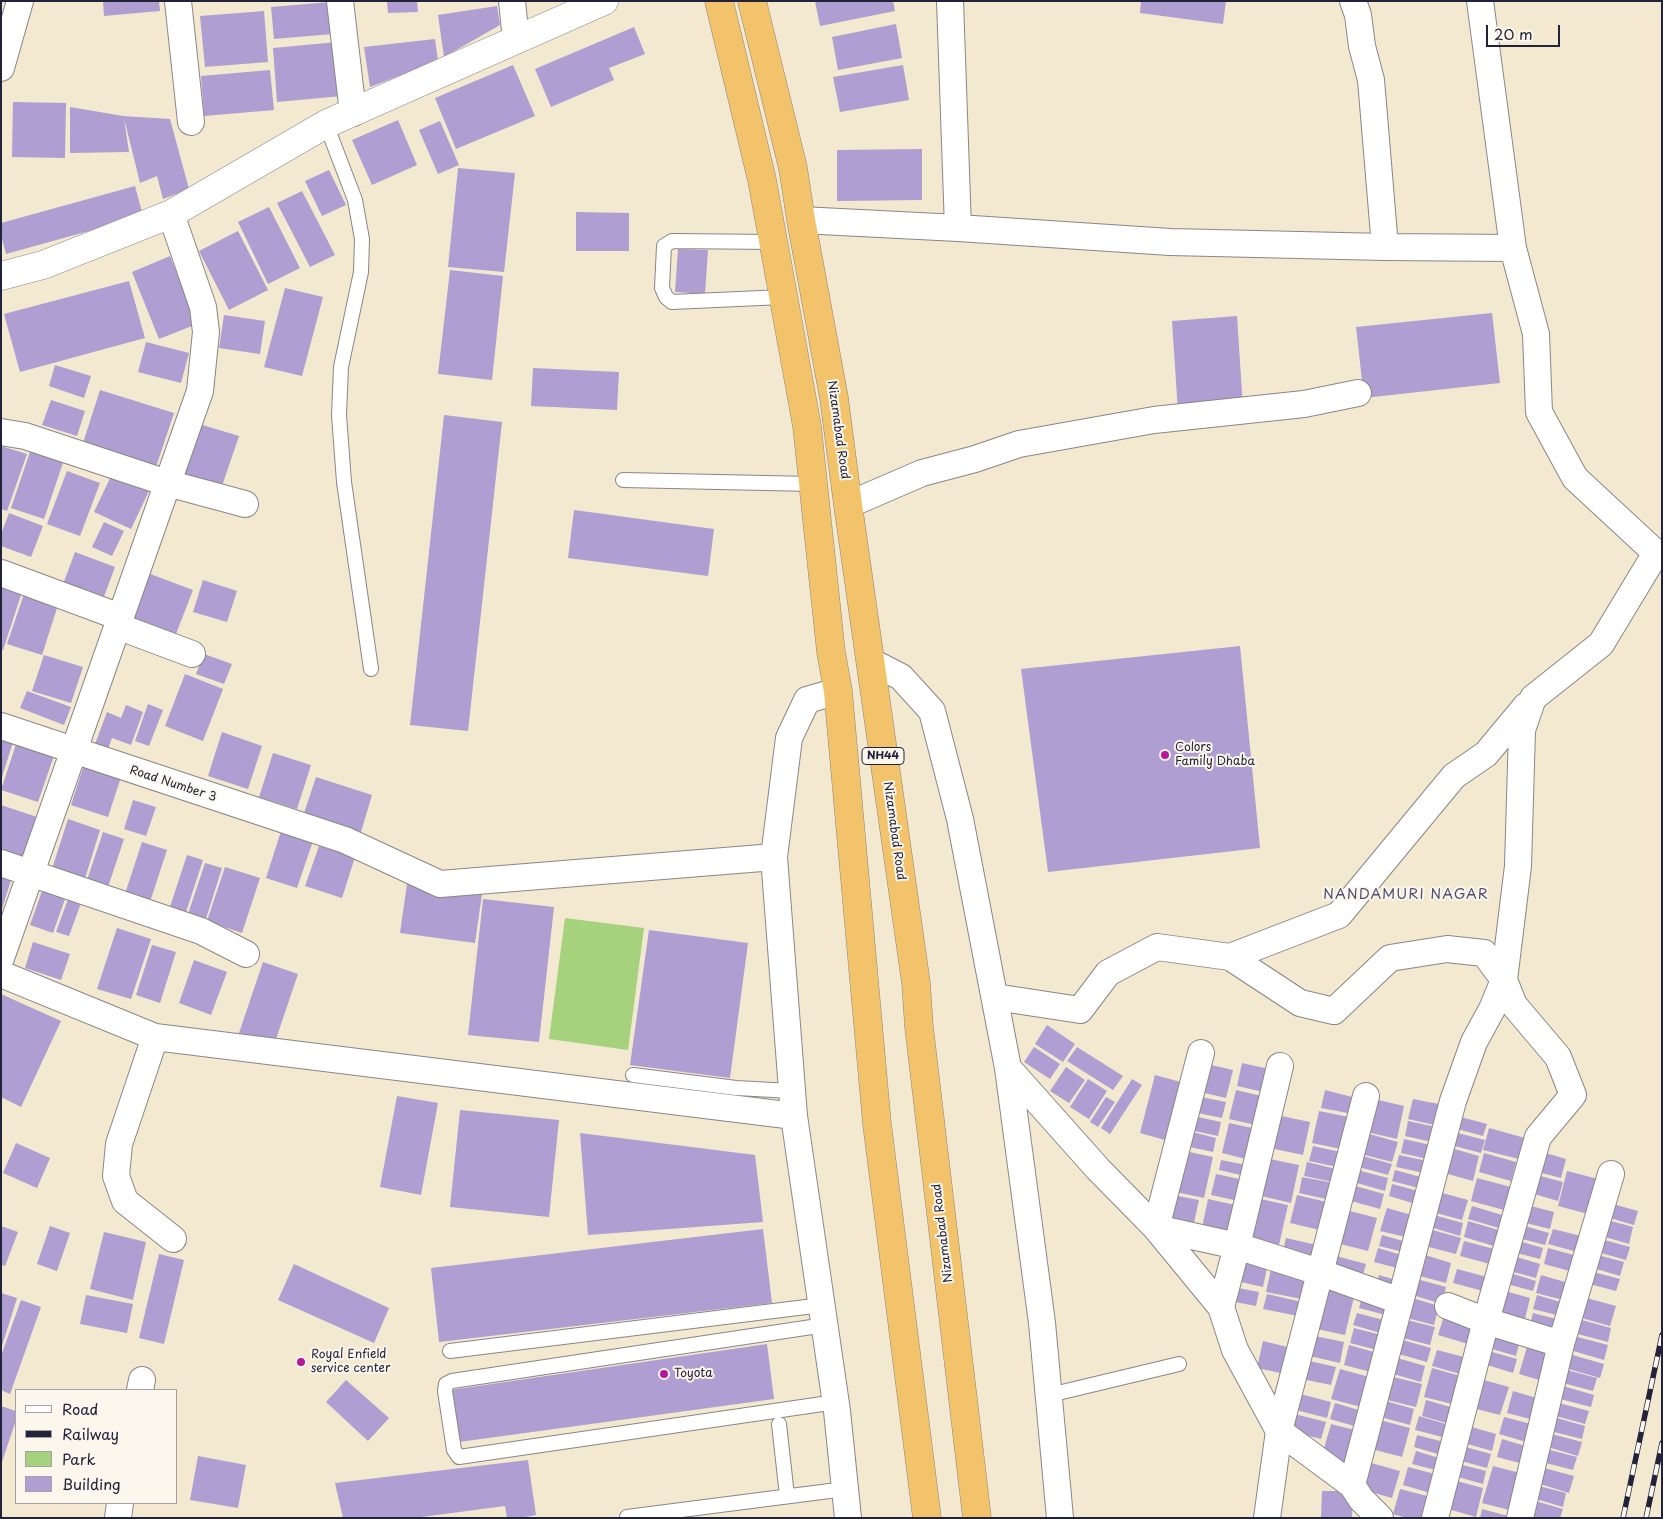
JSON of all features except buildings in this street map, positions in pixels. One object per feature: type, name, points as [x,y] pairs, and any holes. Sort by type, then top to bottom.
[{"type":"highway","name":"NH44","points":[[719,1],[762,180],[807,426],[831,652],[838,691],[877,1124],[927,1518]]},
{"type":"highway","name":"Nizamabad Road","points":[[752,1],[793,168],[834,398],[916,983],[919,1027],[977,1518]]},
{"type":"street","points":[[1,68],[20,1]]},
{"type":"street","points":[[178,1],[191,122]]},
{"type":"street","points":[[340,1],[353,113]]},
{"type":"street","points":[[512,1],[516,40]]},
{"type":"street","points":[[1,276],[43,265],[171,214],[326,124],[604,1]]},
{"type":"street","points":[[950,1],[958,228]]},
{"type":"street","points":[[1353,1],[1358,15],[1362,46],[1371,80],[1385,247]]},
{"type":"street","points":[[1230,957],[1339,915],[1454,776],[1486,754],[1533,698],[1601,644],[1656,553],[1575,478],[1538,412],[1536,334],[1512,248],[1480,1]]},
{"type":"street","points":[[1,958],[200,391],[206,332],[203,307],[171,214]]},
{"type":"street","points":[[801,220],[1170,242],[1512,248]]},
{"type":"street","points":[[848,505],[922,473],[975,460],[1019,444],[1154,420],[1304,404],[1358,393]]},
{"type":"street","points":[[1,432],[25,436],[167,483],[245,504]]},
{"type":"street","points":[[1,573],[192,654]]},
{"type":"street","points":[[870,661],[901,677],[932,711],[960,819],[1008,1068],[1042,1323],[1060,1518]]},
{"type":"street","points":[[838,691],[807,700],[789,738],[774,857],[793,1104],[836,1402],[848,1518]]},
{"type":"street","points":[[1357,1501],[1400,1301],[1453,1101],[1474,1042],[1492,1009],[1504,980],[1518,866],[1522,730],[1533,698]]},
{"type":"street","name":"Road Number 3","points":[[1,726],[345,840],[440,884],[774,857]]},
{"type":"street","points":[[1,863],[200,931],[246,954]]},
{"type":"street","points":[[994,997],[1080,1010],[1108,972],[1157,947],[1230,957],[1300,1003],[1334,1011],[1390,958],[1447,950],[1484,953],[1504,980],[1514,1006],[1558,1056],[1573,1095],[1538,1137],[1486,1321],[1435,1518]]},
{"type":"street","points":[[1,974],[155,1037],[793,1104]]},
{"type":"street","points":[[155,1037],[119,1144],[116,1176],[125,1201],[173,1239]]},
{"type":"street","points":[[1156,1228],[1201,1053]]},
{"type":"street","points":[[1221,1307],[1280,1066]]},
{"type":"street","points":[[1008,1068],[1098,1169],[1156,1228],[1221,1307],[1235,1350],[1279,1431],[1357,1501],[1380,1518]]},
{"type":"street","points":[[1267,1518],[1279,1431],[1366,1096]]},
{"type":"street","points":[[1520,1518],[1562,1344],[1611,1174]]},
{"type":"street","points":[[1156,1228],[1237,1246],[1319,1272],[1400,1301]]},
{"type":"street","points":[[1448,1306],[1486,1321],[1562,1344]]},
{"type":"street","points":[[118,1518],[120,1504]]},
{"type":"lane","points":[[326,124],[355,200],[362,239],[362,272],[341,367],[339,415],[344,482],[371,669]]},
{"type":"lane","points":[[773,242],[672,241],[664,246],[662,288],[666,297],[672,302],[783,297]]},
{"type":"lane","points":[[623,480],[813,484]]},
{"type":"lane","points":[[633,1075],[736,1088],[793,1104]]},
{"type":"lane","points":[[450,1351],[823,1315]]},
{"type":"lane","points":[[823,1315],[452,1380],[446,1384],[445,1391],[454,1450],[459,1457],[836,1402]]},
{"type":"lane","points":[[1048,1393],[1062,1392],[1179,1364]]},
{"type":"lane","points":[[779,1424],[787,1496]]},
{"type":"lane","points":[[627,1517],[845,1489]]},
{"type":"green space","points":[[565,918],[644,928],[628,1050],[549,1039]]},
{"type":"railway","points":[[1623,1518],[1662,1335]]},
{"type":"railway","points":[[1646,1518],[1662,1443]]},
{"type":"place","name":"Colors Family Dhaba","points":[[1165,755]]},
{"type":"place","name":"Royal Enfield service center","points":[[301,1362]]},
{"type":"place","name":"Toyota","points":[[664,1374]]},
{"type":"district","name":"NANDAMURI NAGAR","points":[[1406,895]]}]
